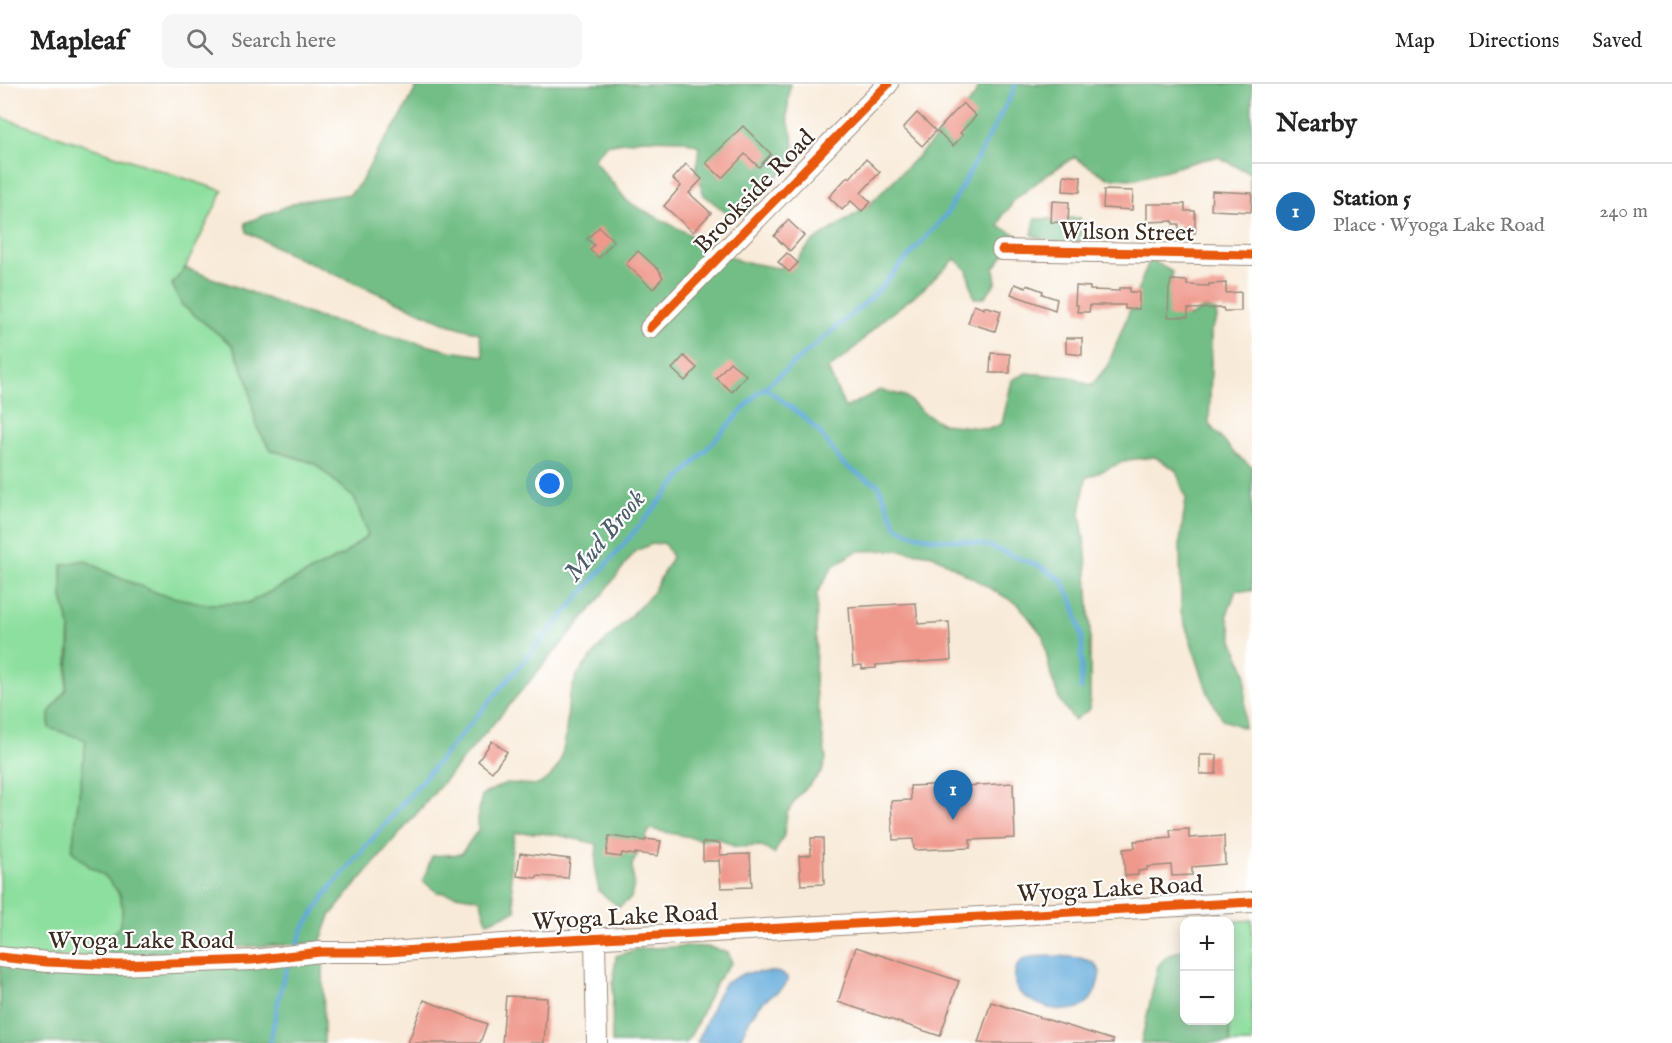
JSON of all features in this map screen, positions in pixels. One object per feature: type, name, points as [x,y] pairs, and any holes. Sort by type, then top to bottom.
[{"type":"street","name":"Brookside Road","points":[[650,328],[888,84]]},
{"type":"street","name":"Wilson Street","points":[[1002,250],[1252,255]]},
{"type":"street","name":"Wyoga Lake Road","points":[[0,957],[47,962],[119,965],[252,960],[320,952],[388,952],[1252,902]]},
{"type":"street","points":[[595,939],[597,1043]]},
{"type":"green space","points":[[428,84],[790,84],[787,116],[795,158],[749,212],[729,215],[704,195],[696,173],[699,146],[682,140],[642,139],[606,145],[593,159],[628,202],[739,261],[778,268],[794,263],[811,243],[868,206],[954,120],[974,97],[980,84],[1252,84],[1252,197],[1250,173],[1218,157],[1136,179],[1108,178],[1074,157],[1013,201],[1003,214],[999,226],[1018,237],[994,268],[996,282],[984,298],[974,298],[967,270],[955,259],[922,290],[881,321],[850,353],[828,369],[845,408],[880,390],[905,396],[925,414],[943,424],[989,429],[1002,424],[1012,380],[1026,373],[1071,377],[1091,386],[1108,365],[1150,259],[1172,272],[1173,302],[1190,317],[1204,308],[1216,311],[1217,319],[1211,330],[1209,424],[1234,453],[1252,467],[1252,591],[1236,590],[1227,615],[1234,643],[1246,673],[1244,728],[1223,720],[1208,693],[1181,612],[1180,542],[1186,499],[1176,470],[1155,457],[1127,460],[1086,478],[1080,513],[1086,552],[1090,629],[1090,709],[1074,720],[1060,701],[1051,676],[1043,636],[1019,605],[933,555],[897,550],[857,551],[833,566],[817,593],[815,687],[826,758],[822,772],[798,796],[787,813],[784,835],[774,854],[761,846],[735,847],[718,838],[703,840],[650,829],[632,865],[634,884],[631,898],[619,907],[599,891],[595,871],[597,844],[558,835],[515,833],[511,853],[511,872],[516,911],[487,922],[480,899],[437,892],[423,881],[432,856],[461,854],[478,830],[482,795],[506,783],[538,785],[550,777],[559,765],[565,742],[569,698],[577,675],[598,649],[651,595],[672,557],[664,543],[652,544],[635,551],[597,602],[348,894],[330,916],[320,943],[239,947],[190,955],[110,956],[107,941],[120,926],[123,908],[120,894],[105,876],[72,851],[86,740],[49,728],[49,713],[66,690],[70,649],[70,627],[62,597],[62,565],[84,560],[115,576],[160,594],[205,604],[248,603],[343,555],[368,535],[355,499],[314,463],[271,450],[256,426],[248,381],[232,345],[182,305],[172,284],[185,268],[317,317],[450,351],[484,356],[479,333],[448,324],[289,254],[247,232],[245,223],[300,201],[350,194],[361,182],[416,88]]},
{"type":"green space","points":[[0,117],[223,191],[185,268],[172,285],[182,305],[232,345],[248,381],[256,426],[271,450],[314,463],[355,499],[368,535],[343,555],[248,603],[205,605],[160,594],[115,576],[84,560],[62,597],[70,627],[66,690],[49,713],[86,740],[72,851],[106,877],[119,896],[122,915],[110,956],[0,957]]},
{"type":"green space","points":[[1080,218],[1082,227],[1079,246],[1066,246],[1032,235],[1035,219]]},
{"type":"green space","points":[[1252,920],[1252,1043],[1230,1043],[1229,1025],[1234,1025],[1234,922]]},
{"type":"green space","points":[[707,947],[728,952],[732,963],[717,981],[686,1043],[612,1043],[616,956],[637,949]]},
{"type":"green space","points":[[1180,951],[1180,1025],[1229,1025],[1230,1043],[1141,1043],[1158,966],[1167,956]]},
{"type":"green space","points":[[323,955],[324,1043],[0,1043],[0,962]]},
{"type":"water","points":[[1059,956],[1093,962],[1100,971],[1095,992],[1085,1005],[1079,1008],[1061,1010],[1042,1006],[1023,996],[1015,985],[1016,969],[1022,960]]},
{"type":"water","points":[[773,972],[787,977],[787,981],[756,1010],[739,1043],[697,1043],[725,983],[745,973]]},
{"type":"building","points":[[963,103],[976,116],[960,133],[963,135],[953,146],[937,131]]},
{"type":"building","points":[[917,113],[936,131],[922,146],[903,128]]},
{"type":"building","points":[[743,126],[771,154],[759,167],[745,154],[722,178],[706,163]]},
{"type":"building","points":[[866,159],[880,172],[861,193],[871,202],[862,211],[851,201],[842,210],[829,197]]},
{"type":"building","points":[[686,164],[702,179],[689,193],[711,213],[693,232],[664,206],[681,186],[673,179]]},
{"type":"building","points":[[1064,175],[1081,177],[1080,192],[1063,191]]},
{"type":"building","points":[[1104,190],[1133,191],[1132,210],[1103,208]]},
{"type":"building","points":[[1212,191],[1252,193],[1251,212],[1211,210]]},
{"type":"building","points":[[1052,201],[1069,202],[1068,223],[1051,222]]},
{"type":"building","points":[[1147,204],[1185,204],[1185,211],[1195,211],[1195,233],[1179,233],[1179,224],[1173,224],[1173,221],[1147,222]]},
{"type":"building","points":[[788,220],[804,235],[790,251],[774,236]]},
{"type":"building","points":[[599,227],[614,241],[599,258],[590,250],[594,245],[587,239]]},
{"type":"building","points":[[638,251],[661,272],[663,277],[653,289],[626,264]]},
{"type":"building","points":[[787,253],[798,263],[789,272],[778,262]]},
{"type":"building","points":[[1171,280],[1187,281],[1187,285],[1209,286],[1209,284],[1226,283],[1226,293],[1241,292],[1241,311],[1224,311],[1223,308],[1188,309],[1188,317],[1168,317]]},
{"type":"building","points":[[1015,284],[1026,288],[1027,285],[1043,291],[1042,294],[1057,299],[1055,310],[1011,294]]},
{"type":"building","points":[[1076,286],[1090,287],[1090,290],[1119,291],[1119,288],[1130,288],[1130,292],[1139,292],[1139,309],[1125,309],[1125,305],[1090,305],[1089,312],[1077,312]]},
{"type":"building","points":[[974,305],[1001,311],[995,331],[968,323]]},
{"type":"building","points":[[1066,338],[1082,338],[1082,355],[1066,353]]},
{"type":"building","points":[[991,353],[1010,354],[1010,373],[990,373]]},
{"type":"building","points":[[684,356],[697,368],[685,381],[672,369]]},
{"type":"building","points":[[730,362],[746,375],[732,392],[716,378]]},
{"type":"building","points":[[916,603],[918,624],[949,622],[951,660],[876,665],[876,668],[862,669],[862,665],[853,666],[849,607]]},
{"type":"building","points":[[492,741],[507,752],[492,772],[478,761]]},
{"type":"building","points":[[1200,755],[1217,755],[1216,774],[1200,774]]},
{"type":"building","points":[[965,781],[965,786],[1013,783],[1015,838],[970,840],[970,848],[914,850],[913,839],[893,840],[891,801],[911,800],[910,786],[953,784],[953,782]]},
{"type":"building","points":[[1189,829],[1189,838],[1224,836],[1225,864],[1192,867],[1192,875],[1172,876],[1171,865],[1147,867],[1147,870],[1138,871],[1138,875],[1125,876],[1123,849],[1135,848],[1134,841],[1171,838],[1170,830]]},
{"type":"building","points":[[609,836],[661,841],[658,856],[635,853],[635,855],[622,853],[621,857],[606,855]]},
{"type":"building","points":[[811,838],[823,838],[824,884],[801,885],[799,856],[811,855]]},
{"type":"building","points":[[703,842],[720,843],[720,855],[750,854],[752,887],[721,888],[719,859],[719,861],[703,861]]},
{"type":"building","points":[[520,853],[570,859],[568,878],[517,876]]},
{"type":"building","points":[[856,947],[959,981],[940,1036],[838,1002]]},
{"type":"building","points":[[506,996],[547,998],[544,1043],[502,1043]]},
{"type":"building","points":[[424,1000],[487,1024],[480,1043],[408,1043]]},
{"type":"building","points":[[991,1002],[1113,1040],[1113,1043],[978,1043]]},
{"type":"waterway","name":"Mud Brook","points":[[295,951],[303,929],[329,890],[680,478],[757,394],[871,298],[947,214],[1012,94],[1015,84]]},
{"type":"waterway","points":[[765,388],[804,417],[822,435],[842,463],[864,478],[878,484],[896,526],[912,534],[992,547],[1040,566],[1062,580],[1074,605],[1082,638],[1081,689]]},
{"type":"waterway","name":"Mud Brook","points":[[270,1043],[282,983],[290,961]]},
{"type":"cycle path","points":[[650,328],[888,84]]},
{"type":"cycle path","points":[[1002,250],[1252,255]]},
{"type":"cycle path","points":[[0,957],[47,962],[119,965],[252,960],[320,952],[388,952],[1252,902]]},
{"type":"place","name":"Station 5","points":[[953,820]]}]
